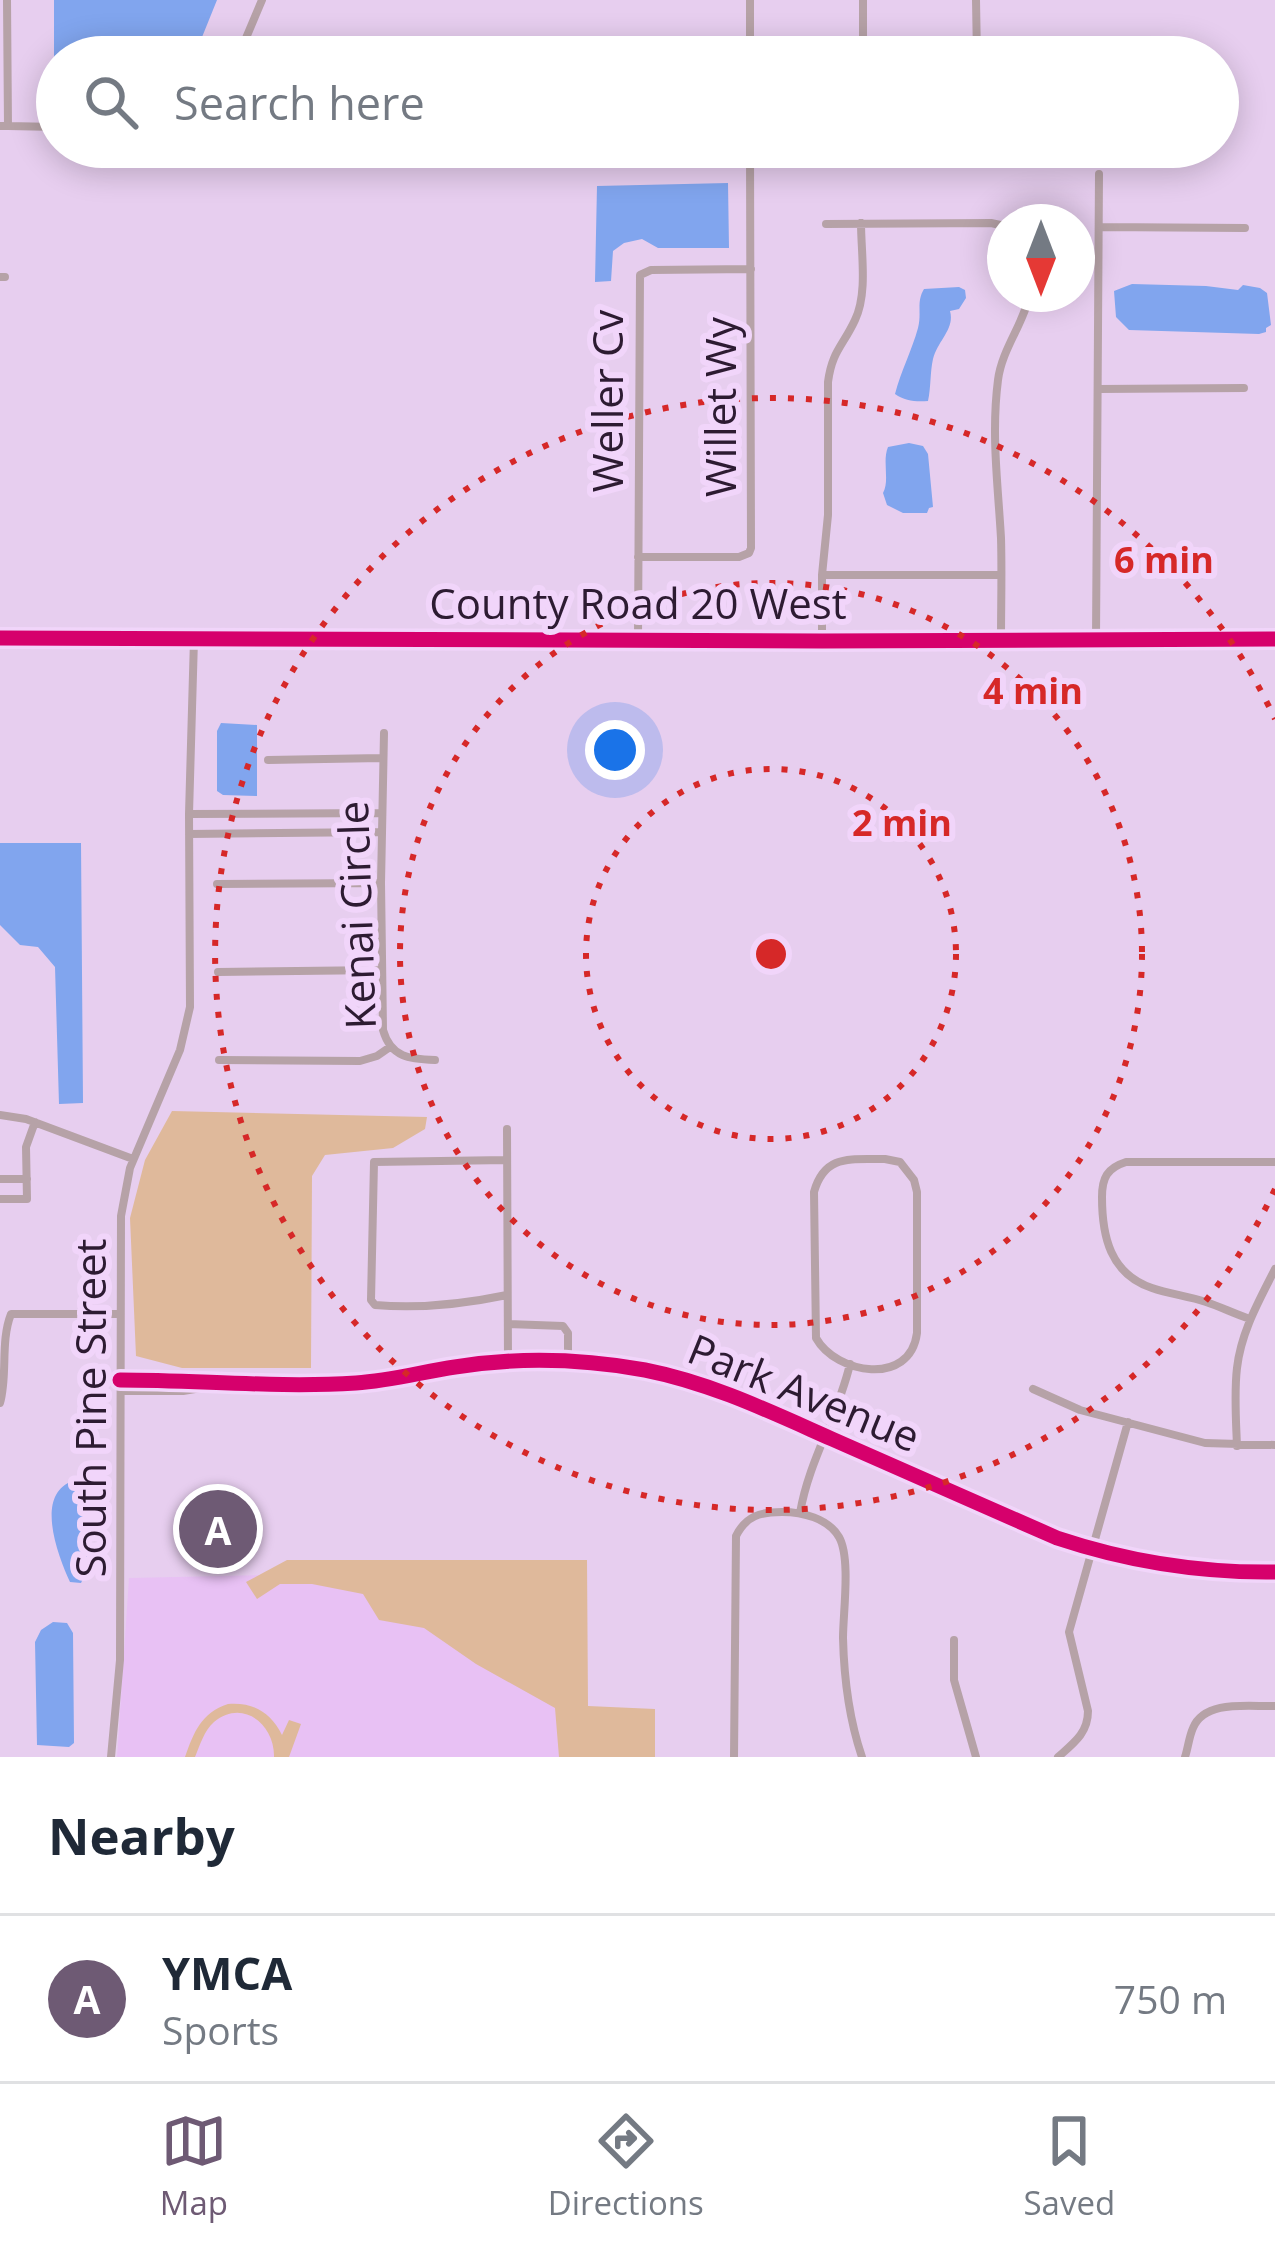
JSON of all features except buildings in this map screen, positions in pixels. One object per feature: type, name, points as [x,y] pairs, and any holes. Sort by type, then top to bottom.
[{"type":"street","points":[[7,0],[4,126],[36,127]]},
{"type":"street","points":[[247,36],[262,0]]},
{"type":"street","points":[[750,0],[750,36]]},
{"type":"street","points":[[863,0],[863,36]]},
{"type":"street","points":[[976,0],[976,36]]},
{"type":"street","name":"Willet Wy","points":[[638,557],[739,557],[749,553],[750,168]]},
{"type":"street","points":[[1096,639],[1099,174]]},
{"type":"street","points":[[826,224],[987,223]]},
{"type":"street","points":[[822,641],[828,382],[831,362],[860,304],[861,224]]},
{"type":"street","points":[[1099,226],[1245,228]]},
{"type":"street","name":"Weller Cv","points":[[638,640],[640,275],[651,270],[751,269]]},
{"type":"street","points":[[1001,640],[993,437],[1003,355],[1025,312]]},
{"type":"street","points":[[1099,389],[1244,388]]},
{"type":"street","points":[[822,574],[1001,575]]},
{"type":"street","name":"County Road 20 West","points":[[0,638],[1275,639]]},
{"type":"street","name":"South Pine Street","points":[[111,1757],[120,1660],[122,1198],[180,1050],[190,1006],[194,639]]},
{"type":"street","name":"Kenai Circle","points":[[384,733],[383,1030],[390,1047],[410,1059],[435,1060]]},
{"type":"street","points":[[268,760],[382,758]]},
{"type":"street","points":[[189,814],[382,813]]},
{"type":"street","points":[[287,814],[287,833]]},
{"type":"street","points":[[189,834],[382,832]]},
{"type":"street","points":[[217,884],[381,883]]},
{"type":"street","points":[[218,972],[382,970]]},
{"type":"street","points":[[219,1060],[360,1061],[390,1047]]},
{"type":"street","points":[[0,1115],[35,1122],[134,1160]]},
{"type":"street","points":[[0,1199],[27,1199],[26,1148],[35,1122]]},
{"type":"street","points":[[507,1129],[508,1361]]},
{"type":"street","points":[[507,1160],[374,1162],[371,1300],[375,1305],[409,1306],[507,1294]]},
{"type":"street","points":[[843,1160],[900,1162],[909,1167],[916,1192],[915,1346],[907,1364],[885,1369],[850,1364],[823,1351],[814,1328],[814,1192],[820,1167],[843,1160]]},
{"type":"street","points":[[1250,1319],[1150,1288],[1120,1268],[1105,1241],[1102,1190],[1110,1170],[1126,1162],[1275,1162]]},
{"type":"street","points":[[0,1179],[27,1179]]},
{"type":"street","points":[[1237,1446],[1237,1366],[1250,1319],[1275,1269]]},
{"type":"street","points":[[0,1403],[4,1329],[11,1314],[121,1314]]},
{"type":"street","points":[[508,1324],[563,1326],[568,1333],[568,1361]]},
{"type":"street","name":"Park Avenue","points":[[120,1386],[183,1391],[221,1385],[361,1383],[508,1361],[568,1361],[645,1370],[749,1402],[1091,1550],[1167,1567],[1275,1572]]},
{"type":"street","points":[[800,1513],[808,1474],[843,1393],[850,1364]]},
{"type":"street","points":[[1033,1389],[1080,1410],[1205,1443],[1275,1445]]},
{"type":"street","points":[[1058,1757],[1080,1738],[1088,1721],[1069,1633],[1128,1422]]},
{"type":"street","points":[[734,1757],[736,1536],[745,1522],[759,1514],[800,1513],[833,1529],[843,1549],[845,1675],[862,1757]]},
{"type":"street","points":[[954,1640],[954,1680],[976,1757]]},
{"type":"street","points":[[1185,1757],[1193,1727],[1203,1715],[1212,1710],[1275,1706]]},
{"type":"shaded area","points":[[172,1111],[427,1117],[425,1129],[393,1148],[325,1155],[312,1176],[311,1368],[182,1368],[136,1356],[130,1218],[145,1160]]},
{"type":"shaded area","points":[[287,1560],[587,1560],[588,1706],[655,1709],[655,1757],[559,1757],[555,1708],[476,1664],[424,1628],[379,1620],[363,1594],[312,1584],[280,1584],[257,1599],[246,1582]]},
{"type":"shaded area","points":[[571,1568],[572,1757],[117,1757],[129,1578]]},
{"type":"shaded area","points":[[228,1704],[261,1710],[282,1735],[289,1720],[301,1724],[289,1757],[274,1757],[263,1726],[255,1718],[236,1713],[214,1722],[195,1757],[185,1757],[205,1718]]},
{"type":"water","points":[[54,0],[217,0],[202,36],[54,36]]},
{"type":"water","points":[[728,183],[729,248],[658,248],[642,239],[624,243],[613,251],[611,281],[595,282],[597,186]]},
{"type":"water","points":[[1132,284],[1260,288],[1267,293],[1271,325],[1259,334],[1129,330],[1116,317],[1114,291]]},
{"type":"water","points":[[959,287],[966,298],[959,309],[950,311],[950,323],[933,359],[928,401],[895,394],[918,328],[924,289]]},
{"type":"water","points":[[923,446],[928,454],[933,507],[927,513],[903,513],[887,505],[883,493],[888,447]]},
{"type":"water","points":[[221,723],[257,725],[257,796],[217,791]]},
{"type":"water","points":[[0,843],[81,843],[83,1103],[59,1104],[55,967],[38,947],[20,945],[0,925]]},
{"type":"water","points":[[73,1481],[86,1486],[91,1506],[90,1564],[81,1583],[70,1582],[52,1527],[54,1499]]},
{"type":"water","points":[[53,1622],[67,1623],[73,1633],[74,1743],[69,1747],[37,1745],[35,1642]]},
{"type":"cycle path","points":[[0,638],[1275,639]]},
{"type":"cycle path","points":[[120,1380],[356,1383],[526,1361],[645,1370],[740,1399],[1057,1538],[1164,1564],[1275,1572]]},
{"type":"place","name":"YMCA","points":[[218,1529]]}]
